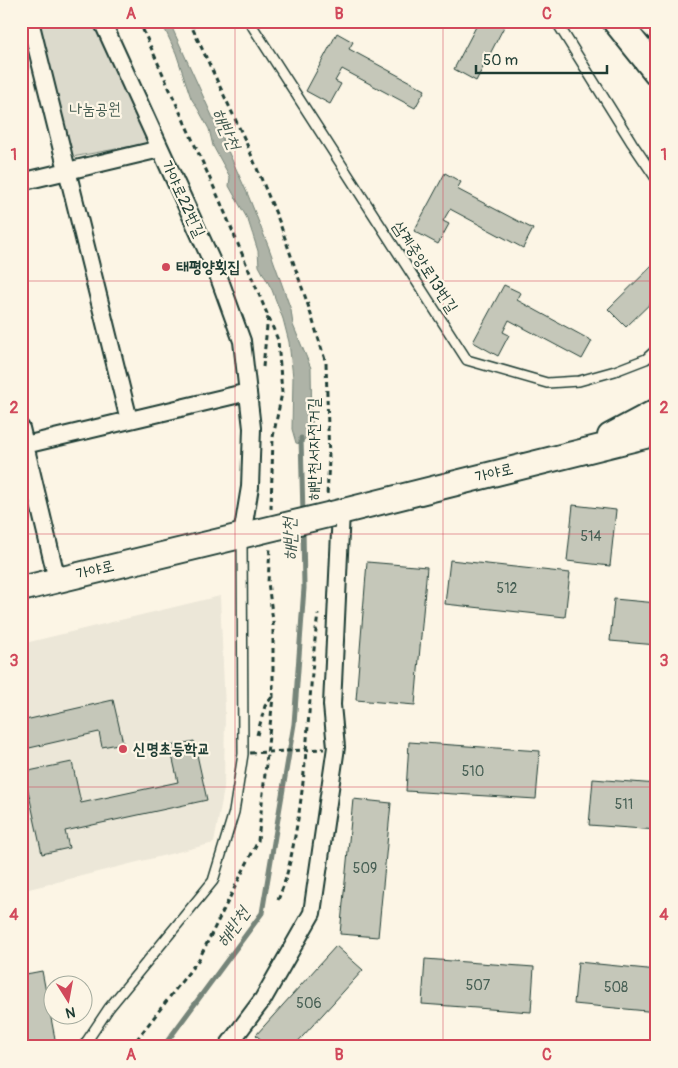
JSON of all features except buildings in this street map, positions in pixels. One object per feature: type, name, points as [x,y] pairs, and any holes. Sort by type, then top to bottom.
[{"type":"main road","points":[[616,21],[657,72]]},
{"type":"main road","points":[[651,21],[657,27]]},
{"type":"main road","points":[[578,453],[657,411]]},
{"type":"main road","name":"가야로","points":[[21,589],[250,534],[334,508],[578,453],[657,433]]},
{"type":"street","points":[[30,21],[129,420]]},
{"type":"street","name":"가야로22번길","points":[[102,21],[218,275],[242,341],[252,428],[250,534]]},
{"type":"street","name":"가야로22번길","points":[[21,182],[160,149]]},
{"type":"street","points":[[25,444],[248,392]]},
{"type":"street","points":[[21,428],[57,580]]},
{"type":"street","points":[[227,1047],[263,999],[312,913],[336,747],[332,705],[334,508]]},
{"type":"lane","name":"삼계중앙로13번길","points":[[249,21],[467,360],[547,383],[571,382],[615,371],[646,358],[657,349]]},
{"type":"lane","points":[[556,21],[657,180]]},
{"type":"lane","points":[[83,1047],[109,1008],[213,881],[234,812],[247,751],[250,534]]},
{"type":"path","name":"해반천서자전거길","points":[[189,21],[245,140],[279,221],[326,363],[329,460],[334,508]]},
{"type":"path","points":[[246,371],[263,367],[268,315]]},
{"type":"path","points":[[278,900],[285,883],[292,854],[303,786],[311,672],[318,613]]},
{"type":"path","points":[[255,740],[265,706],[272,697]]},
{"type":"path","points":[[247,751],[324,749]]},
{"type":"shaded area","name":"해반천","points":[[161,21],[169,21],[248,195],[291,310],[293,325],[311,368],[312,429],[301,444],[296,443],[292,429],[293,377],[289,342],[283,319],[272,290],[259,266],[258,251],[248,220],[229,186],[230,177],[213,146],[209,129],[191,98],[176,53]]},
{"type":"shaded area","name":"신명초등학교","points":[[220,596],[225,709],[224,789],[214,843],[21,891],[21,644]]},
{"type":"green space","name":"나눔공원","points":[[33,21],[99,21],[154,142],[67,158]]},
{"type":"waterway","name":"해반천","points":[[301,438],[303,515]]},
{"type":"waterway","name":"해반천","points":[[163,1047],[262,913],[294,724],[304,588],[303,528]]},
{"type":"place","name":"태평양횟집","points":[[166,267]]},
{"type":"place","name":"신명초등학교","points":[[123,749]]}]
